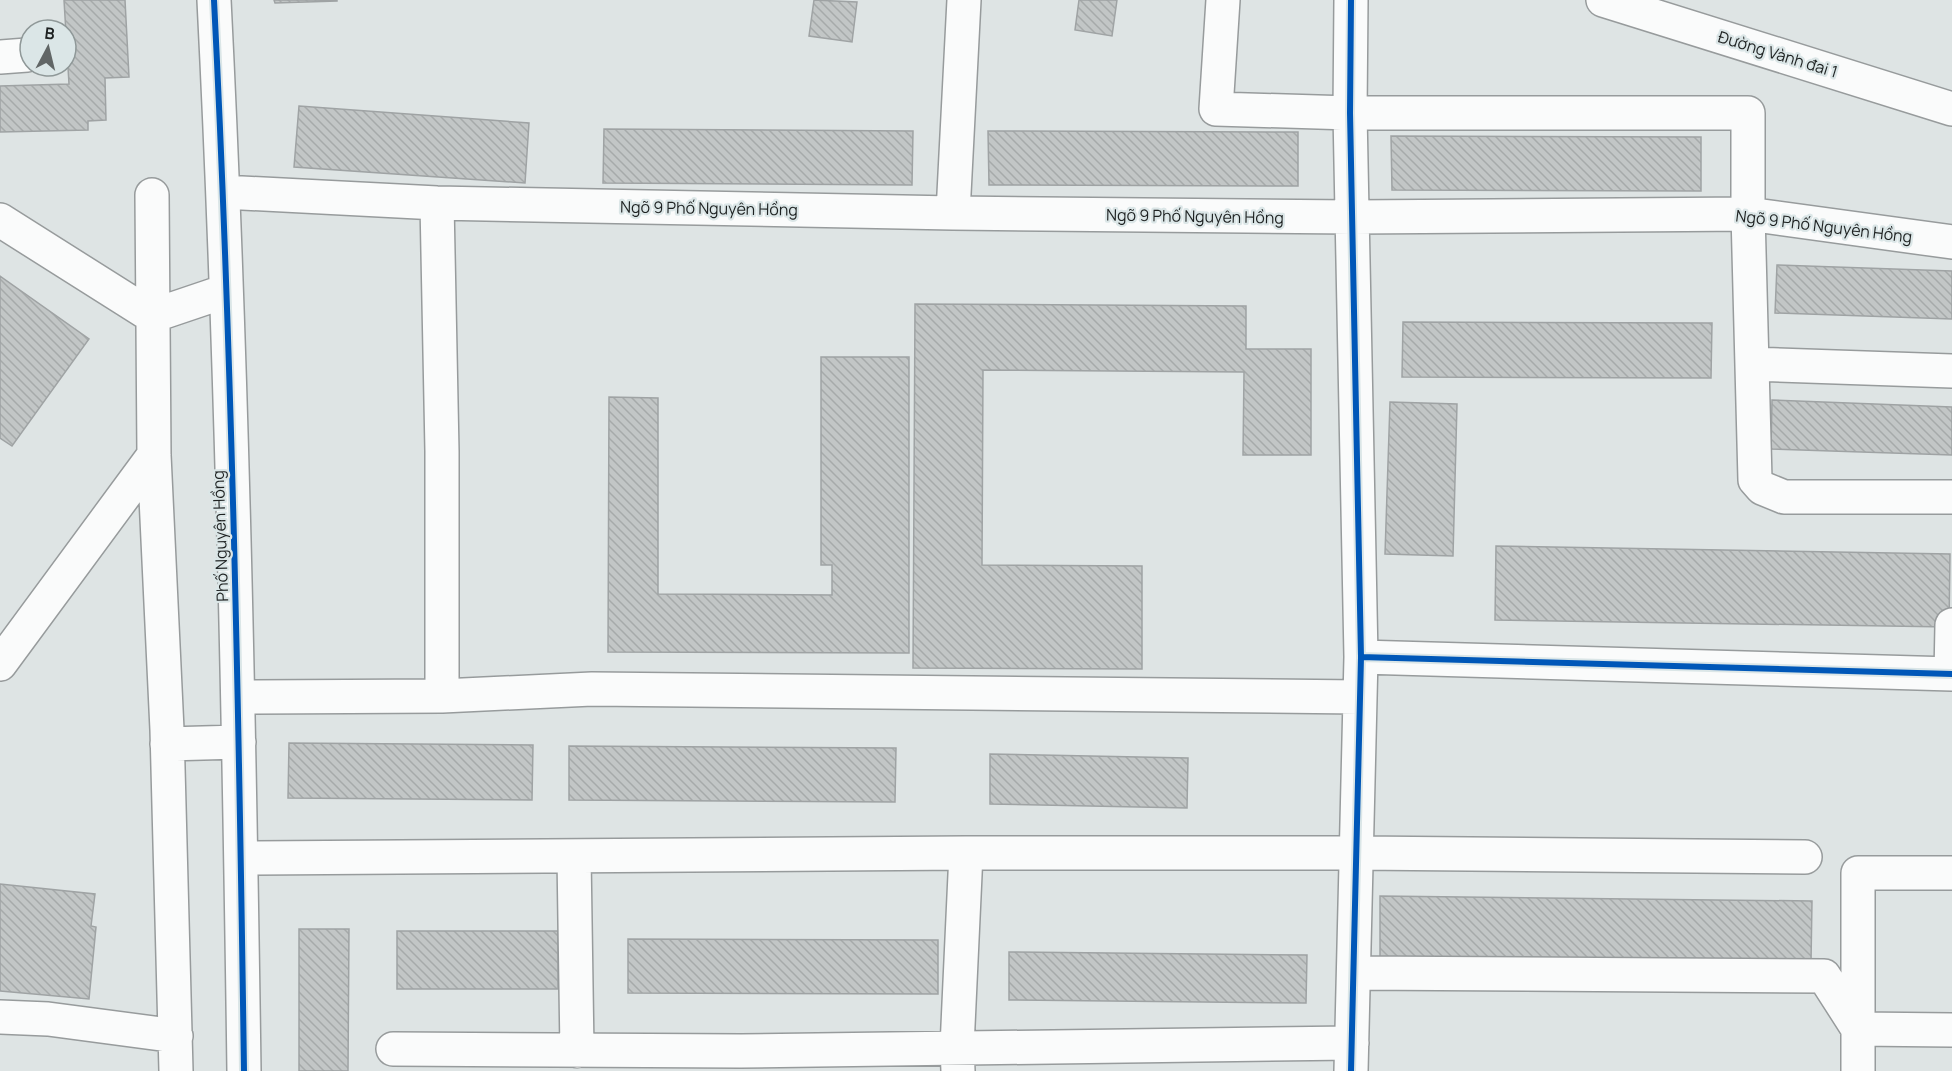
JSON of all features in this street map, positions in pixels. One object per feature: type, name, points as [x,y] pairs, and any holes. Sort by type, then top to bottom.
[{"type":"street","name":"Phố Nguyên Hồng","points":[[214,0],[224,192],[238,697],[244,1071]]},
{"type":"street","points":[[953,213],[964,0]]},
{"type":"street","points":[[1223,0],[1216,109],[1350,113],[1748,113],[1748,214],[1755,480],[1761,488],[1784,497],[1952,497]]},
{"type":"street","points":[[393,1049],[577,1051],[741,1061],[1352,1057],[1361,657],[1350,113],[1351,0]]},
{"type":"street","name":"Đường Vành đai 1","points":[[1603,0],[1952,109]]},
{"type":"street","name":"Ngõ 9 Phố Nguyên Hồng","points":[[224,192],[437,203],[953,213],[1353,217],[1748,214],[1952,242]]},
{"type":"street","points":[[152,195],[154,455],[167,744],[176,1071]]},
{"type":"street","points":[[437,203],[442,451],[442,696]]},
{"type":"street","points":[[0,220],[152,316]]},
{"type":"street","points":[[152,316],[226,291]]},
{"type":"street","points":[[1752,364],[1952,371]]},
{"type":"street","points":[[0,664],[154,455]]},
{"type":"street","points":[[1361,657],[1951,674],[1952,625]]},
{"type":"street","points":[[238,697],[442,696],[604,689],[1360,697]]},
{"type":"street","points":[[167,744],[239,742]]},
{"type":"street","points":[[958,1059],[966,853]]},
{"type":"street","points":[[241,858],[966,853],[1357,853],[1805,857]]},
{"type":"street","points":[[574,856],[577,1051]]},
{"type":"street","points":[[1858,1071],[1858,873],[1952,873]]},
{"type":"street","points":[[1354,973],[1824,976],[1858,1029]]},
{"type":"street","points":[[0,1017],[48,1019],[176,1036]]},
{"type":"street","points":[[1858,1029],[1952,1030]]},
{"type":"building","points":[[64,0],[125,0],[129,77],[105,78],[106,120],[88,121],[88,130],[0,132],[0,86],[69,84],[69,78],[78,78],[78,18],[65,18]]},
{"type":"building","points":[[274,0],[337,0],[337,1],[275,3]]},
{"type":"building","points":[[814,0],[857,2],[852,42],[809,36]]},
{"type":"building","points":[[1079,0],[1117,0],[1112,36],[1075,30]]},
{"type":"building","points":[[299,106],[529,123],[525,183],[294,167]]},
{"type":"building","points":[[604,129],[913,131],[912,185],[603,183]]},
{"type":"building","points":[[988,131],[1298,132],[1298,186],[989,185]]},
{"type":"building","points":[[1391,136],[1701,137],[1701,191],[1392,190]]},
{"type":"building","points":[[1777,265],[1952,271],[1952,319],[1775,313]]},
{"type":"building","points":[[0,276],[89,339],[12,446],[0,438]]},
{"type":"building","points":[[915,304],[1246,306],[1246,349],[1311,349],[1311,455],[1243,455],[1244,372],[983,370],[982,565],[1142,566],[1142,669],[913,668]]},
{"type":"building","points":[[1403,322],[1712,323],[1711,378],[1402,377]]},
{"type":"building","points":[[821,357],[909,357],[909,653],[608,652],[609,397],[658,398],[658,594],[832,595],[832,565],[821,565]]},
{"type":"building","points":[[1772,400],[1952,407],[1952,455],[1771,449]]},
{"type":"building","points":[[1390,402],[1457,404],[1453,556],[1385,554]]},
{"type":"building","points":[[1496,546],[1950,554],[1949,627],[1495,620]]},
{"type":"building","points":[[289,743],[533,745],[532,800],[288,798]]},
{"type":"building","points":[[569,746],[896,748],[895,802],[569,800]]},
{"type":"building","points":[[990,754],[1188,758],[1187,808],[990,804]]},
{"type":"building","points":[[0,884],[95,894],[91,926],[96,927],[89,999],[0,991]]},
{"type":"building","points":[[1380,896],[1812,901],[1811,963],[1380,958]]},
{"type":"building","points":[[299,929],[349,929],[348,1071],[299,1071]]},
{"type":"building","points":[[397,931],[558,931],[558,989],[397,989]]},
{"type":"building","points":[[628,939],[938,940],[938,994],[628,993]]},
{"type":"building","points":[[1009,952],[1307,955],[1306,1003],[1009,1000]]},
{"type":"cycle path","points":[[214,0],[226,268],[234,536],[244,1071]]},
{"type":"cycle path","points":[[1351,0],[1350,113],[1361,657],[1351,1071]]},
{"type":"cycle path","points":[[1361,657],[1952,674]]}]
